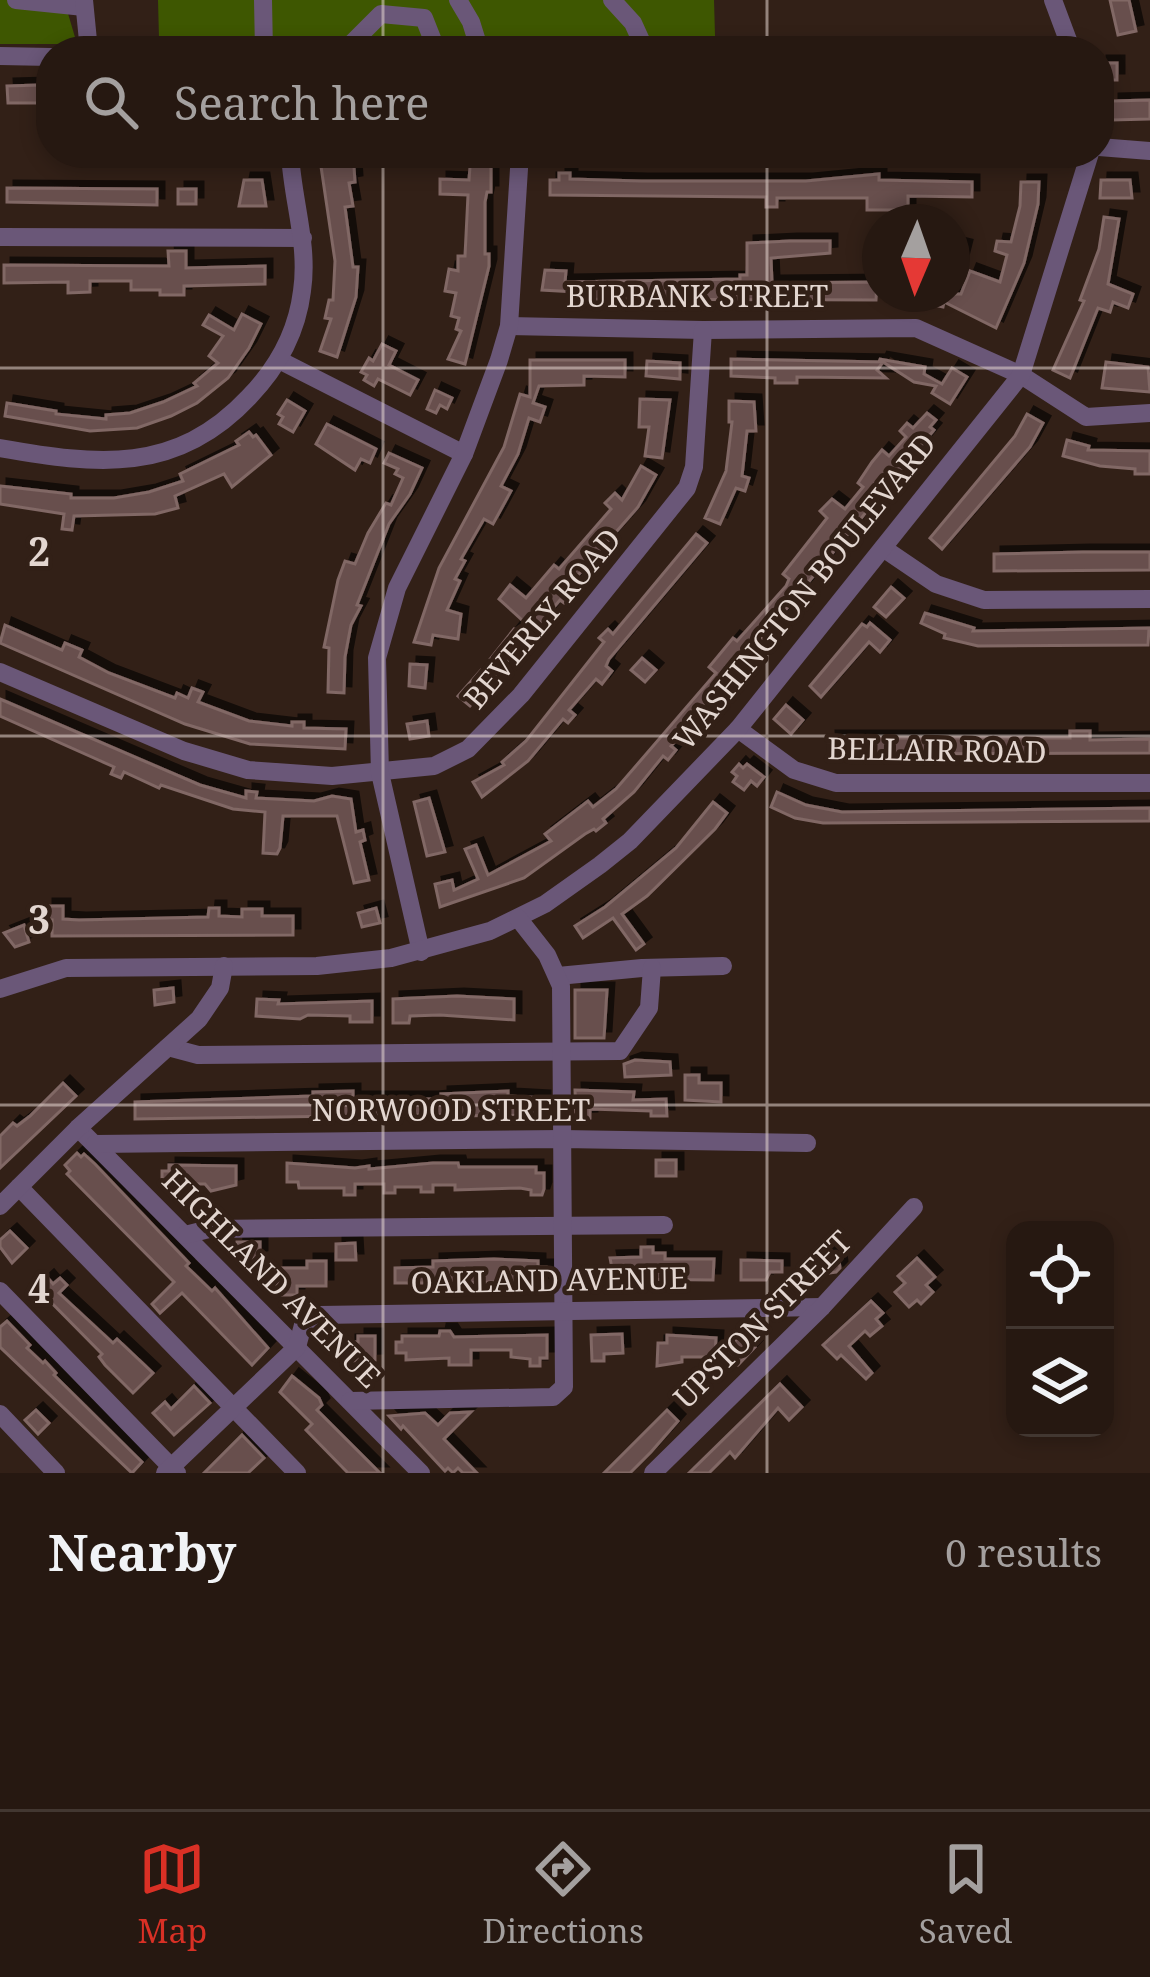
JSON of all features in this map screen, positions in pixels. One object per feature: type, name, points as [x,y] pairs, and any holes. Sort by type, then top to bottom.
[{"type":"street","points":[[16,0],[83,2],[87,36]]},
{"type":"street","points":[[263,0],[263,36]]},
{"type":"street","points":[[458,0],[477,36]]},
{"type":"street","points":[[612,0],[639,36]]},
{"type":"street","points":[[1053,0],[1067,36]]},
{"type":"street","points":[[359,36],[381,14],[424,18],[431,36]]},
{"type":"street","points":[[0,56],[36,56]]},
{"type":"street","points":[[1114,149],[1150,152]]},
{"type":"street","points":[[0,448],[86,462],[150,457],[209,433],[238,409],[279,360],[295,326],[303,289],[303,238],[292,168]]},
{"type":"street","points":[[421,952],[380,773],[377,658],[412,555],[464,454],[509,326],[519,168]]},
{"type":"street","name":"WASHINGTON BOULEVARD","points":[[1,985],[66,968],[317,966],[421,952],[490,931],[518,917],[560,894],[630,842],[737,729],[1021,374],[1085,168]]},
{"type":"street","points":[[0,237],[303,238]]},
{"type":"street","name":"BURBANK STREET","points":[[509,326],[916,328],[1021,374],[1086,417],[1150,413]]},
{"type":"street","name":"BEVERLY ROAD","points":[[0,672],[218,763],[286,775],[380,773],[434,766],[486,734],[687,488],[694,467],[703,330]]},
{"type":"street","points":[[279,360],[464,454]]},
{"type":"street","points":[[884,548],[936,584],[984,600],[1150,599]]},
{"type":"street","name":"BELLAIR ROAD","points":[[737,729],[794,770],[836,783],[1150,783]]},
{"type":"street","points":[[350,1401],[553,1397],[564,1387],[561,986],[548,955],[518,917]]},
{"type":"street","points":[[0,1206],[212,1004],[224,966]]},
{"type":"street","points":[[558,976],[723,966]]},
{"type":"street","points":[[167,1047],[198,1055],[620,1051],[649,1008],[652,968]]},
{"type":"street","name":"HIGHLAND AVENUE","points":[[78,1127],[421,1473]]},
{"type":"street","name":"NORWOOD STREET","points":[[94,1144],[562,1139],[807,1143]]},
{"type":"street","points":[[19,1187],[297,1473]]},
{"type":"street","name":"UPSTON STREET","points":[[653,1473],[822,1307],[914,1207]]},
{"type":"street","points":[[185,1235],[209,1228],[664,1226]]},
{"type":"street","points":[[0,1291],[171,1471],[297,1347]]},
{"type":"street","name":"OAKLAND AVENUE","points":[[297,1347],[303,1325],[320,1315],[822,1307]]},
{"type":"street","points":[[0,1414],[56,1473]]},
{"type":"green space","points":[[0,0],[64,0],[75,36],[36,36],[36,44],[0,44]]},
{"type":"green space","points":[[158,0],[714,0],[715,36],[159,36]]},
{"type":"building","points":[[1110,0],[1129,0],[1136,31],[1118,35]]},
{"type":"building","points":[[36,85],[36,103],[8,103],[7,86]]},
{"type":"building","points":[[1150,100],[1150,119],[1114,120],[1114,101]]},
{"type":"building","points":[[321,168],[354,168],[355,182],[349,183],[353,206],[345,207],[353,267],[358,267],[356,297],[337,357],[320,351],[331,319],[325,318],[329,300],[333,300],[335,261]]},
{"type":"building","points":[[470,168],[491,168],[491,192],[485,202],[489,266],[465,364],[448,359],[461,331],[456,329],[459,318],[451,316],[456,293],[445,291],[449,269],[458,271],[458,256],[465,256],[468,195],[440,194],[440,179],[469,180]]},
{"type":"building","points":[[559,173],[570,173],[570,179],[641,181],[806,181],[879,174],[879,180],[972,182],[972,197],[908,196],[908,204],[867,204],[867,198],[777,198],[777,207],[766,207],[766,197],[550,195],[550,180],[559,180]]},
{"type":"building","points":[[244,180],[262,180],[266,206],[239,206]]},
{"type":"building","points":[[1101,180],[1130,180],[1132,198],[1100,198]]},
{"type":"building","points":[[1021,182],[1039,182],[1024,263],[996,328],[964,312],[970,312],[970,271],[1000,282],[1007,255],[995,251],[997,241],[1011,242]]},
{"type":"building","points":[[7,188],[157,189],[157,205],[7,202]]},
{"type":"building","points":[[178,189],[196,189],[196,204],[178,204]]},
{"type":"building","points":[[1104,217],[1119,219],[1108,284],[1133,294],[1128,308],[1113,302],[1110,312],[1098,308],[1070,378],[1053,370],[1084,301],[1080,300],[1099,249]]},
{"type":"building","points":[[830,241],[830,253],[771,258],[772,283],[862,282],[862,300],[576,299],[576,292],[542,290],[545,270],[566,271],[565,282],[740,279],[747,275],[747,243]]},
{"type":"building","points":[[168,251],[186,251],[186,268],[265,266],[265,284],[184,286],[184,295],[160,295],[160,290],[131,290],[131,281],[90,281],[90,292],[68,293],[68,282],[4,283],[4,265],[169,266]]},
{"type":"building","points":[[242,314],[261,324],[249,348],[228,378],[197,403],[171,416],[137,428],[90,431],[5,416],[7,403],[106,419],[106,415],[163,402],[197,386],[194,383],[218,363],[209,356],[223,336],[203,325],[209,315],[234,330]]},
{"type":"building","points":[[382,344],[396,351],[389,365],[418,380],[410,395],[378,379],[374,386],[364,380],[367,375],[361,372]]},
{"type":"building","points":[[731,359],[883,362],[877,370],[886,378],[797,377],[797,383],[775,383],[775,378],[731,376]]},
{"type":"building","points":[[879,359],[925,367],[924,374],[942,384],[952,368],[967,377],[950,404],[932,393],[936,386],[914,382]]},
{"type":"building","points":[[530,360],[625,360],[625,377],[584,376],[584,385],[539,386],[533,403],[545,407],[540,422],[529,418],[501,486],[511,491],[493,524],[484,519],[461,559],[465,561],[455,579],[460,581],[447,610],[461,614],[458,639],[433,635],[431,645],[414,642],[439,568],[504,447],[520,394],[530,397]]},
{"type":"building","points":[[647,361],[680,363],[680,379],[646,376]]},
{"type":"building","points":[[1106,362],[1148,367],[1150,392],[1102,388]]},
{"type":"building","points":[[435,390],[452,398],[447,409],[440,405],[436,413],[427,409]]},
{"type":"building","points":[[640,399],[670,400],[662,458],[645,456],[649,427],[639,427]]},
{"type":"building","points":[[287,400],[305,411],[293,432],[279,424],[283,417],[278,414]]},
{"type":"building","points":[[729,401],[754,402],[756,431],[747,431],[745,491],[736,488],[720,524],[705,518],[726,471],[732,422]]},
{"type":"building","points":[[927,413],[936,420],[930,427],[934,430],[721,688],[688,721],[691,724],[671,746],[676,750],[668,760],[663,756],[634,792],[603,819],[606,823],[524,878],[440,907],[435,884],[452,880],[454,890],[478,879],[465,849],[476,845],[488,875],[551,841],[545,834],[588,801],[593,807],[616,789],[716,673],[709,667],[733,638],[737,641],[786,586],[789,579],[783,574],[827,518],[820,511],[832,499],[845,509],[882,450],[889,456],[906,437],[900,431],[907,423],[913,428]]},
{"type":"building","points":[[1027,414],[1043,423],[1030,447],[942,549],[930,538],[1015,436]]},
{"type":"building","points":[[327,424],[376,449],[370,463],[361,459],[355,470],[316,444]]},
{"type":"building","points":[[249,432],[271,455],[232,487],[224,474],[175,496],[178,508],[155,514],[74,516],[72,530],[62,529],[64,514],[0,504],[0,486],[71,494],[71,498],[149,492],[183,481],[180,474],[239,445],[236,441]]},
{"type":"building","points":[[1067,440],[1089,446],[1088,450],[1150,451],[1150,474],[1063,456]]},
{"type":"building","points":[[389,453],[422,468],[389,524],[357,605],[361,606],[351,625],[345,657],[344,693],[328,692],[329,648],[324,647],[338,580],[345,561],[355,564],[368,533],[386,503],[391,505],[403,478],[395,474],[398,469],[384,463]]},
{"type":"building","points":[[641,466],[656,475],[638,507],[573,581],[564,603],[560,600],[537,627],[522,620],[499,599],[510,585],[526,598],[554,565],[559,569],[611,509],[605,503],[615,493],[622,500]]},
{"type":"building","points":[[696,534],[707,543],[609,659],[606,666],[612,671],[602,684],[596,679],[569,710],[575,715],[568,723],[563,719],[528,761],[482,797],[473,782],[504,765],[526,741],[604,642],[599,638],[608,629],[613,634]]},
{"type":"building","points":[[1150,552],[1150,570],[994,571],[994,554]]},
{"type":"building","points":[[891,587],[904,598],[886,617],[874,607]]},
{"type":"building","points":[[925,613],[973,631],[1149,628],[1148,645],[978,646],[944,638],[945,634],[921,623]]},
{"type":"building","points":[[870,623],[890,640],[880,652],[869,642],[821,697],[810,686],[862,624]]},
{"type":"building","points":[[5,625],[62,650],[65,643],[82,650],[79,657],[109,673],[175,698],[177,693],[188,698],[192,688],[203,692],[198,702],[249,721],[346,729],[345,749],[250,744],[185,724],[0,643]]},
{"type":"building","points":[[514,629],[532,634],[507,661],[491,658]]},
{"type":"building","points":[[642,658],[656,670],[645,682],[631,670]]},
{"type":"building","points":[[410,664],[427,665],[425,688],[409,686]]},
{"type":"building","points":[[481,670],[500,672],[470,706],[458,696]]},
{"type":"building","points":[[0,699],[200,785],[246,798],[246,791],[257,792],[256,798],[351,799],[356,832],[363,830],[365,840],[360,842],[369,880],[354,883],[337,816],[283,816],[277,854],[263,853],[265,812],[233,809],[159,788],[124,772],[121,778],[111,774],[114,767],[0,716]]},
{"type":"building","points":[[786,705],[803,720],[791,734],[774,719]]},
{"type":"building","points":[[427,721],[429,736],[410,739],[407,724]]},
{"type":"building","points":[[1070,731],[1090,731],[1090,740],[1150,739],[1150,753],[830,754],[829,738],[1070,738]]},
{"type":"building","points":[[739,764],[743,768],[747,764],[764,777],[757,786],[751,781],[744,790],[733,782],[737,776],[732,772]]},
{"type":"building","points":[[777,792],[806,805],[842,812],[1150,808],[1150,821],[823,823],[771,807]]},
{"type":"building","points":[[429,798],[445,852],[427,856],[414,802]]},
{"type":"building","points":[[713,802],[727,813],[715,829],[622,914],[644,944],[636,950],[613,918],[583,938],[575,926],[676,848]]},
{"type":"building","points":[[46,906],[63,906],[63,919],[79,920],[208,917],[209,908],[219,908],[219,916],[242,917],[242,909],[262,909],[262,916],[293,916],[293,935],[52,936]]},
{"type":"building","points":[[376,908],[380,923],[362,927],[358,913]]},
{"type":"building","points":[[24,925],[29,942],[15,947],[4,933]]},
{"type":"building","points":[[173,988],[174,1002],[155,1005],[154,990]]},
{"type":"building","points":[[575,990],[607,990],[604,1038],[575,1038]]},
{"type":"building","points":[[257,999],[279,1000],[278,1004],[372,1001],[372,1022],[350,1022],[350,1016],[256,1016]]},
{"type":"building","points":[[393,999],[514,999],[514,1020],[440,1015],[410,1016],[409,1023],[393,1023]]},
{"type":"building","points":[[670,1062],[671,1075],[625,1077],[624,1064]]},
{"type":"building","points":[[685,1075],[699,1075],[699,1083],[721,1083],[721,1102],[685,1100]]},
{"type":"building","points":[[63,1083],[76,1096],[0,1168],[0,1136],[13,1123],[17,1126],[30,1116]]},
{"type":"building","points":[[575,1090],[634,1092],[633,1100],[666,1099],[667,1116],[590,1109],[590,1118],[576,1119]]},
{"type":"building","points":[[353,1091],[353,1099],[431,1099],[441,1094],[508,1091],[508,1096],[543,1098],[543,1115],[442,1120],[442,1115],[135,1119],[135,1102]]},
{"type":"building","points":[[77,1153],[95,1164],[268,1348],[252,1365],[182,1293],[160,1313],[152,1304],[174,1282],[67,1174],[65,1165]]},
{"type":"building","points":[[656,1160],[676,1160],[676,1176],[656,1176]]},
{"type":"building","points":[[287,1163],[369,1169],[433,1163],[536,1167],[536,1173],[544,1173],[544,1189],[542,1195],[531,1195],[531,1190],[520,1188],[455,1190],[455,1185],[433,1185],[433,1192],[395,1187],[395,1193],[384,1193],[384,1184],[355,1184],[355,1195],[344,1195],[344,1188],[299,1188],[298,1182],[287,1182]]},
{"type":"building","points":[[169,1165],[236,1166],[236,1185],[211,1191],[205,1184],[162,1184],[162,1171],[169,1171]]},
{"type":"building","points":[[10,1231],[27,1248],[12,1263],[0,1247],[0,1240]]},
{"type":"building","points":[[237,1242],[260,1242],[260,1257],[240,1261]]},
{"type":"building","points":[[355,1243],[356,1260],[336,1260],[336,1244]]},
{"type":"building","points":[[641,1247],[665,1253],[665,1259],[714,1259],[713,1280],[614,1279],[610,1258],[641,1257]]},
{"type":"building","points":[[838,1253],[836,1272],[815,1275],[813,1257]]},
{"type":"building","points":[[917,1258],[935,1277],[926,1285],[933,1292],[921,1304],[917,1300],[909,1307],[895,1292],[905,1283],[898,1276]]},
{"type":"building","points":[[494,1259],[538,1261],[538,1267],[546,1267],[546,1284],[433,1287],[433,1283],[395,1283],[395,1268]]},
{"type":"building","points":[[741,1260],[782,1261],[782,1272],[770,1272],[766,1280],[741,1280]]},
{"type":"building","points":[[307,1261],[326,1261],[326,1286],[297,1286],[297,1295],[277,1295],[277,1268],[307,1268]]},
{"type":"building","points":[[47,1277],[53,1284],[60,1278],[67,1285],[59,1293],[153,1373],[133,1393],[36,1287]]},
{"type":"building","points":[[871,1301],[883,1313],[876,1319],[882,1326],[870,1336],[865,1331],[849,1346],[872,1373],[866,1379],[823,1345]]},
{"type":"building","points":[[7,1321],[30,1345],[27,1348],[142,1462],[132,1473],[0,1347],[0,1327]]},
{"type":"building","points":[[440,1331],[450,1331],[454,1337],[547,1335],[547,1358],[540,1358],[540,1366],[530,1366],[530,1359],[511,1357],[511,1350],[471,1350],[471,1365],[449,1365],[449,1358],[406,1360],[406,1353],[396,1353],[396,1342],[402,1342],[402,1336],[439,1336]]},
{"type":"building","points":[[622,1334],[623,1353],[604,1354],[604,1361],[592,1361],[591,1335]]},
{"type":"building","points":[[742,1334],[755,1347],[731,1366],[721,1355]]},
{"type":"building","points":[[667,1335],[716,1338],[715,1357],[682,1357],[682,1362],[657,1366],[658,1343],[667,1343]]},
{"type":"building","points":[[358,1336],[375,1336],[375,1360],[349,1361],[349,1342],[358,1342]]},
{"type":"building","points":[[292,1376],[319,1398],[322,1405],[317,1410],[380,1473],[348,1473],[306,1430],[312,1424],[280,1392]]},
{"type":"building","points":[[780,1384],[802,1407],[789,1420],[778,1408],[735,1458],[730,1452],[709,1473],[689,1473]]},
{"type":"building","points":[[194,1386],[210,1403],[174,1435],[153,1413],[165,1402],[171,1409]]},
{"type":"building","points":[[36,1410],[49,1423],[38,1434],[25,1420]]},
{"type":"building","points":[[667,1410],[678,1421],[630,1473],[604,1473]]},
{"type":"building","points":[[471,1412],[444,1439],[477,1473],[458,1468],[453,1473],[448,1468],[445,1471],[389,1416],[425,1413],[438,1425],[450,1413]]},
{"type":"building","points":[[242,1435],[264,1458],[248,1473],[204,1473]]}]
